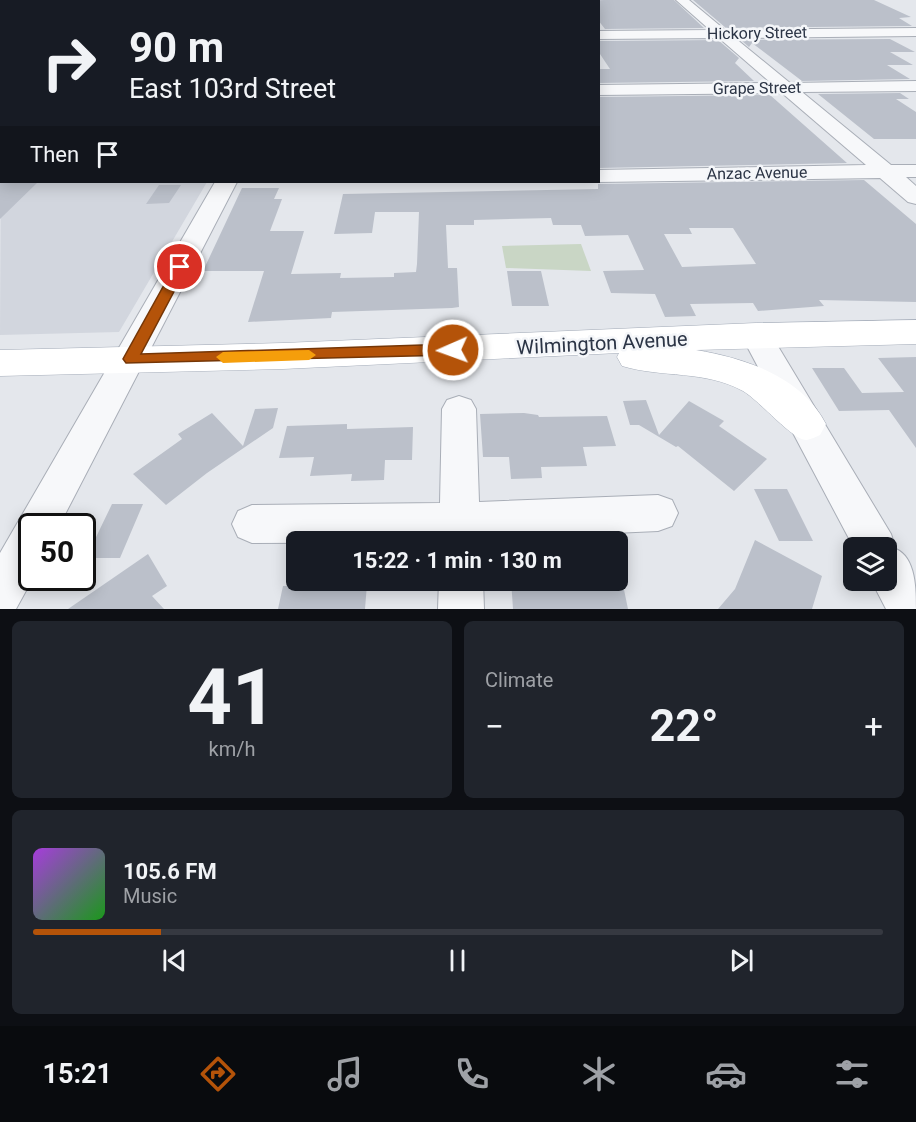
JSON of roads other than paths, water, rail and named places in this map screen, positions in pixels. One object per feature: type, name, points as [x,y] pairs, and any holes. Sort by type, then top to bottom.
[{"type":"main road","name":"Wilmington Avenue","points":[[0,363],[453,350],[756,335],[916,332]]},
{"type":"main road","points":[[453,350],[659,358],[742,373],[771,390],[806,424]]},
{"type":"street","points":[[682,0],[916,197]]},
{"type":"street","name":"Hickory Street","points":[[600,35],[916,32]]},
{"type":"street","name":"Grape Street","points":[[600,90],[916,86]]},
{"type":"street","name":"Anzac Avenue","points":[[600,176],[916,171]]},
{"type":"street","points":[[45,513],[225,183]]},
{"type":"street","points":[[756,335],[870,537]]},
{"type":"street","points":[[459,409],[460,531]]},
{"type":"street","points":[[252,524],[460,531],[658,513]]},
{"type":"street","points":[[0,594],[18,562]]},
{"type":"street","points":[[897,585],[911,609]]},
{"type":"street","points":[[461,591],[461,609]]}]
